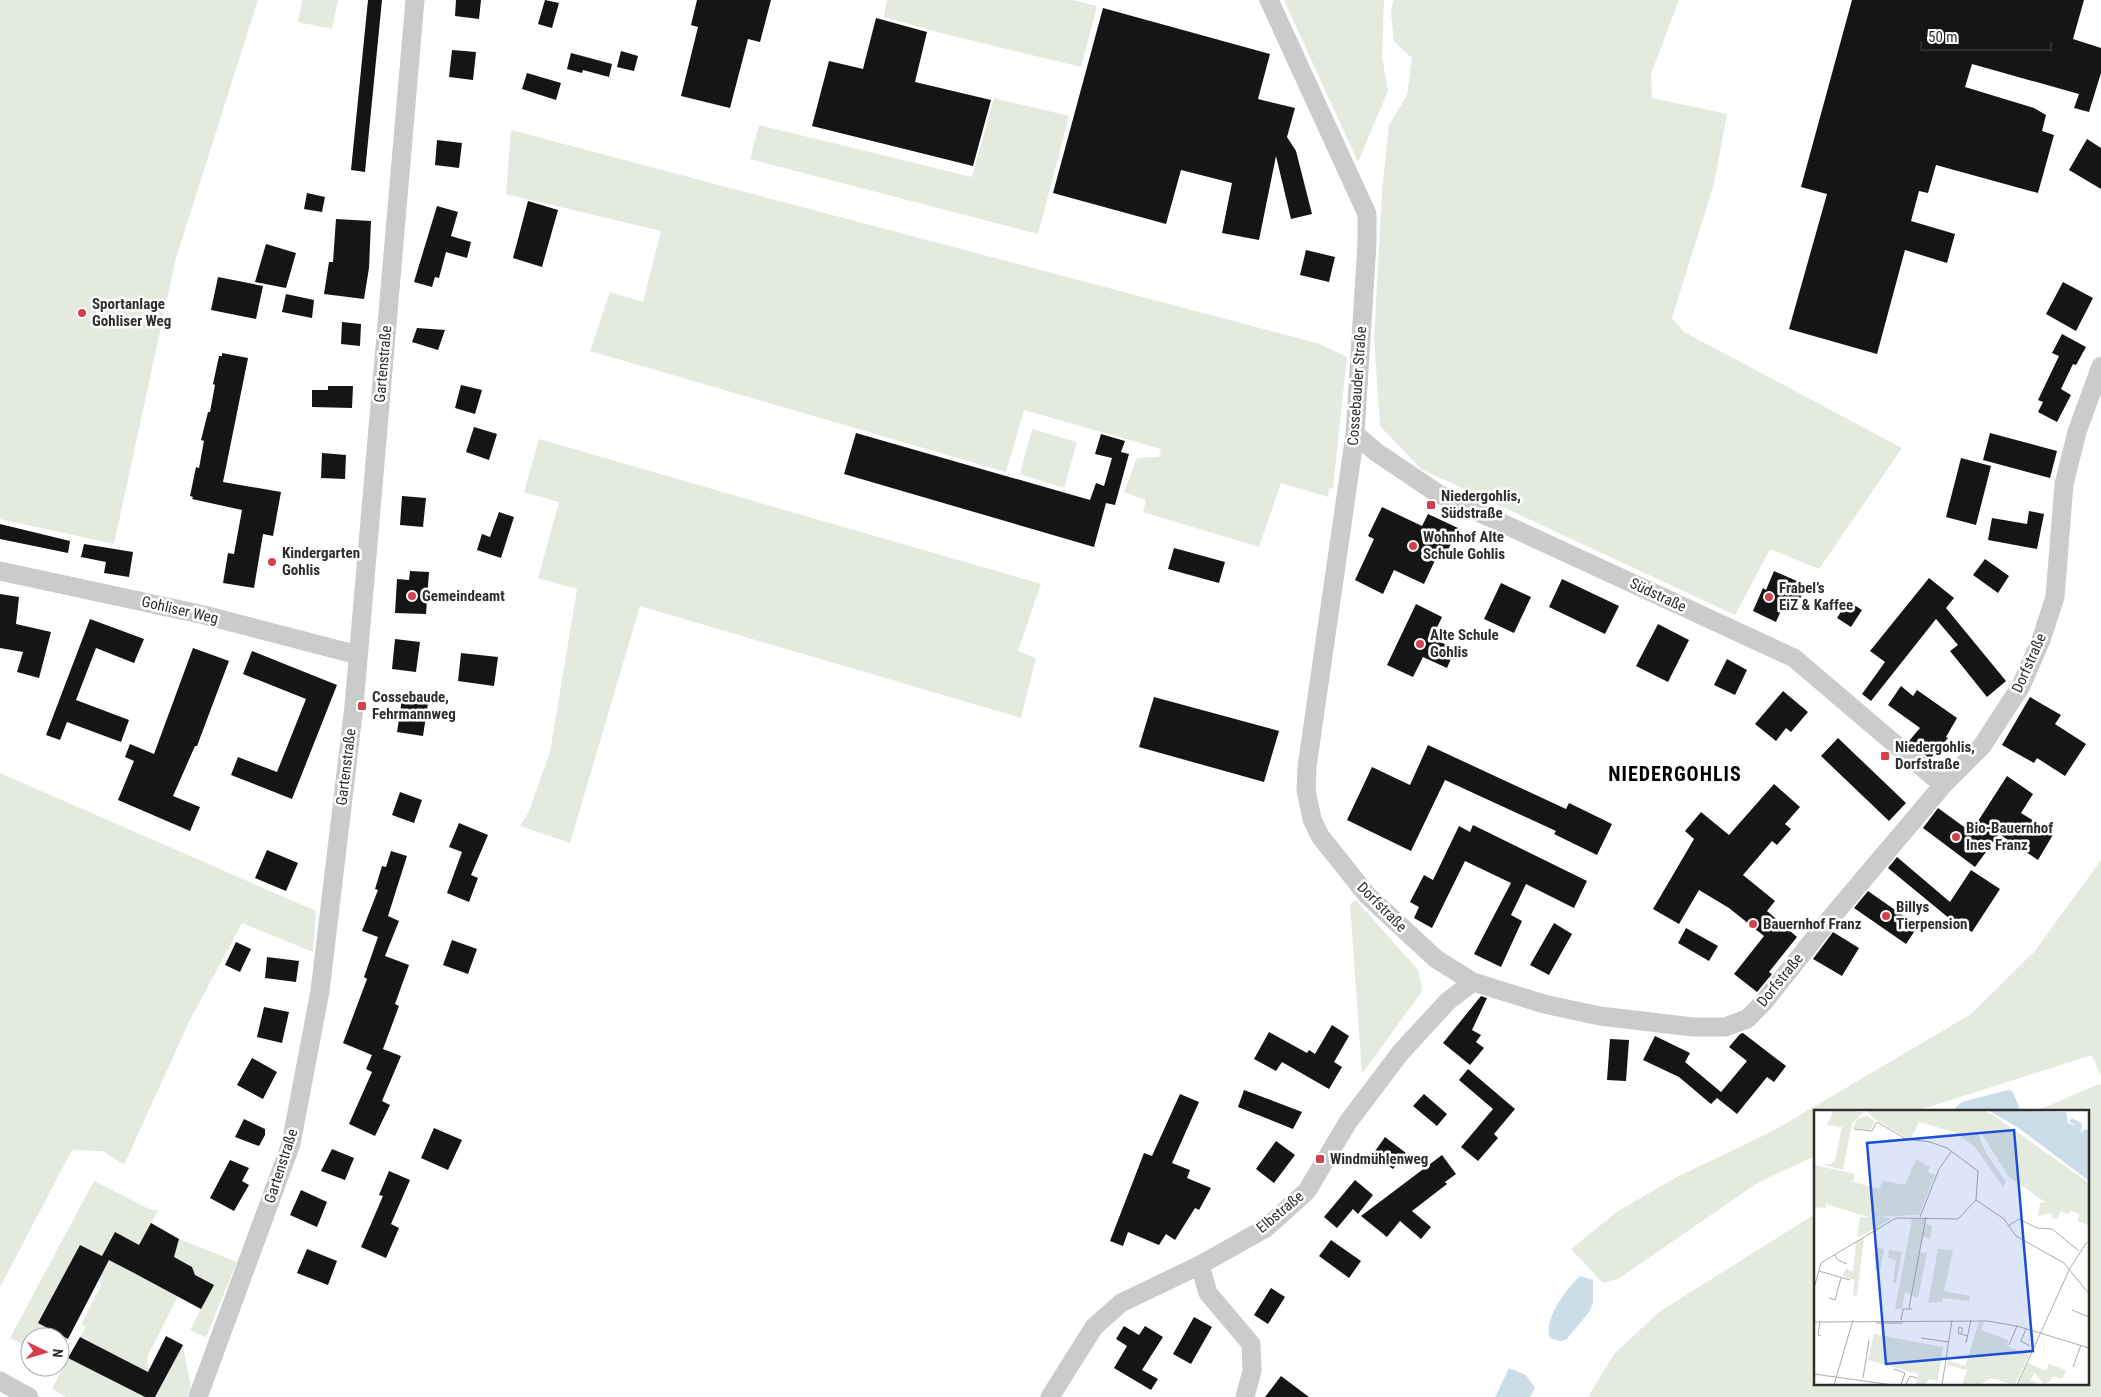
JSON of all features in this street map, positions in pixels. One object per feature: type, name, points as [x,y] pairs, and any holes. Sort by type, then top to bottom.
[{"type":"street","name":"Gartenstraße","points":[[198,1397],[291,1144],[320,991],[354,706],[415,0]]},
{"type":"street","name":"Cossebauder Straße","points":[[1268,0],[1366,214],[1366,253],[1355,434],[1307,768],[1306,790]]},
{"type":"street","name":"Dorfstraße","points":[[1306,790],[1312,819],[1320,836],[1366,895],[1436,959],[1473,982],[1544,1004],[1600,1016],[1694,1028],[1725,1026],[1747,1018],[1763,1003],[1854,889],[1943,785],[1982,746],[2021,686],[2041,640],[2055,597],[2064,484],[2077,432],[2101,366]]},
{"type":"street","name":"Südstraße","points":[[1355,434],[1376,452],[1437,493],[1794,658],[1943,785]]},
{"type":"street","name":"Gohliser Weg","points":[[0,571],[204,615],[358,655]]},
{"type":"street","name":"Elbstraße","points":[[1050,1397],[1094,1327],[1122,1302],[1200,1264],[1266,1228],[1307,1190],[1348,1122],[1401,1052],[1448,1001],[1473,982]]},
{"type":"street","points":[[1200,1264],[1208,1293],[1251,1344],[1252,1372],[1246,1397]]},
{"type":"street","points":[[0,1381],[29,1397]]},
{"type":"shaded area","name":"Sportanlage Gohliser Weg","points":[[0,0],[258,0],[176,258],[114,544],[0,519]]},
{"type":"shaded area","points":[[302,0],[338,0],[332,29],[298,22]]},
{"type":"shaded area","points":[[887,0],[1072,0],[1097,6],[1081,67],[933,31],[884,17]]},
{"type":"shaded area","points":[[1284,0],[1384,0],[1382,57],[1388,91],[1358,162]]},
{"type":"shaded area","points":[[1393,0],[1679,0],[1651,74],[1652,98],[1727,114],[1714,184],[1672,318],[1684,332],[1902,448],[1819,569],[1770,549],[1735,615],[1421,469],[1380,426],[1374,339],[1382,192],[1389,125],[1407,95],[1412,58],[1394,42],[1391,13]]},
{"type":"shaded area","points":[[994,98],[1069,116],[1038,234],[750,159],[759,125],[972,177]]},
{"type":"shaded area","points":[[511,130],[1320,344],[1347,357],[1333,488],[1329,489],[1328,497],[1281,483],[1259,547],[1143,512],[1146,500],[1124,492],[1137,458],[1159,457],[1161,449],[1024,410],[1006,472],[590,351],[610,292],[643,302],[661,231],[506,194]]},
{"type":"shaded area","points":[[1032,429],[1077,442],[1064,488],[1020,474]]},
{"type":"shaded area","points":[[539,439],[1041,584],[1018,651],[1036,658],[1021,718],[640,606],[570,843],[520,826],[529,811],[550,752],[577,589],[538,578],[559,502],[524,492]]},
{"type":"shaded area","points":[[0,773],[316,911],[313,952],[242,923],[189,1022],[124,1165],[103,1151],[72,1150],[0,1287]]},
{"type":"shaded area","points":[[2101,860],[2101,1076],[2092,1055],[1919,1110],[1814,1110],[1814,1156],[1759,1182],[1618,1279],[1603,1283],[1571,1249],[1618,1211],[1677,1177],[1773,1131],[1971,1014],[2035,951]]},
{"type":"shaded area","points":[[1356,900],[1419,971],[1422,991],[1362,1074],[1350,904]]},
{"type":"shaded area","points":[[2101,1083],[2101,1397],[1588,1397],[1614,1354],[1659,1312],[1814,1215],[1814,1384],[2088,1384],[2088,1110],[2038,1110]]},
{"type":"shaded area","points":[[94,1181],[147,1208],[158,1211],[139,1245],[102,1256],[80,1245],[38,1323],[46,1327],[20,1327],[20,1343],[10,1338]]},
{"type":"shaded area","points":[[179,1239],[237,1262],[206,1337],[190,1330],[201,1309],[172,1263]]},
{"type":"shaded area","points":[[109,1260],[178,1296],[147,1357],[148,1372],[80,1337],[86,1327],[81,1324],[102,1284],[98,1281]]},
{"type":"shaded area","points":[[183,1345],[191,1388],[187,1397],[155,1397]]},
{"type":"shaded area","points":[[70,1359],[145,1397],[66,1397],[52,1389],[58,1377],[70,1377]]},
{"type":"water","points":[[2008,1090],[2012,1091],[2019,1106],[2018,1110],[1956,1110],[1955,1108],[1962,1102]]},
{"type":"water","points":[[1580,1276],[1593,1280],[1593,1302],[1590,1311],[1566,1340],[1560,1341],[1550,1338],[1549,1330],[1553,1313],[1563,1296]]},
{"type":"water","points":[[1509,1368],[1526,1375],[1535,1388],[1530,1397],[1495,1397]]},
{"type":"building","points":[[368,0],[382,0],[365,172],[351,170]]},
{"type":"building","points":[[456,0],[481,0],[479,19],[455,16]]},
{"type":"building","points":[[545,0],[559,3],[552,28],[538,24]]},
{"type":"building","points":[[697,0],[771,0],[760,42],[748,39],[730,108],[681,96],[698,27],[691,25]]},
{"type":"building","points":[[1852,0],[2084,0],[2073,39],[2101,48],[2101,73],[2089,112],[2074,108],[2079,94],[1972,64],[1965,87],[2034,108],[2046,115],[2042,131],[2054,135],[2038,193],[1936,165],[1928,193],[1919,191],[1911,221],[1955,234],[1947,263],[1905,250],[1877,354],[1789,329],[1827,194],[1801,187]]},
{"type":"building","points":[[1103,8],[1270,54],[1258,99],[1295,108],[1287,137],[1296,151],[1312,214],[1291,219],[1276,156],[1259,240],[1222,233],[1232,183],[1181,170],[1166,224],[1053,193]]},
{"type":"building","points":[[876,18],[927,32],[915,82],[991,100],[973,166],[812,126],[829,61],[863,69]]},
{"type":"building","points":[[452,50],[476,52],[473,80],[449,77]]},
{"type":"building","points":[[621,51],[638,56],[634,71],[617,67]]},
{"type":"building","points":[[571,53],[612,64],[609,77],[583,70],[582,73],[567,69]]},
{"type":"building","points":[[527,73],[561,83],[556,100],[522,89]]},
{"type":"building","points":[[2087,139],[2101,148],[2101,189],[2069,170]]},
{"type":"building","points":[[437,140],[462,143],[459,168],[435,165]]},
{"type":"building","points":[[307,193],[325,197],[322,212],[304,209]]},
{"type":"building","points":[[528,201],[558,210],[542,267],[513,258]]},
{"type":"building","points":[[437,206],[458,212],[451,236],[471,242],[467,258],[446,252],[439,278],[435,277],[432,287],[414,282]]},
{"type":"building","points":[[336,219],[371,221],[369,268],[364,299],[324,294],[329,262],[333,262]]},
{"type":"building","points":[[266,244],[296,253],[286,288],[255,282]]},
{"type":"building","points":[[1306,250],[1335,257],[1329,282],[1300,275]]},
{"type":"building","points":[[218,277],[263,286],[256,319],[211,310]]},
{"type":"building","points":[[2063,282],[2093,298],[2076,331],[2046,314]]},
{"type":"building","points":[[286,294],[314,300],[312,318],[282,312]]},
{"type":"building","points":[[342,322],[361,324],[360,346],[341,344]]},
{"type":"building","points":[[417,328],[445,330],[438,350],[412,342]]},
{"type":"building","points":[[2062,334],[2086,347],[2076,365],[2073,364],[2061,389],[2071,395],[2057,422],[2038,412],[2043,402],[2038,400],[2059,356],[2052,353]]},
{"type":"building","points":[[222,353],[248,358],[223,482],[281,492],[273,536],[263,534],[254,588],[223,583],[228,553],[234,554],[242,510],[192,499],[193,497],[190,496],[196,467],[199,468],[204,441],[201,440],[208,412],[210,412],[219,356],[222,356]]},
{"type":"building","points":[[461,385],[482,390],[475,414],[455,408]]},
{"type":"building","points":[[328,386],[353,386],[352,408],[312,407],[312,390],[328,390]]},
{"type":"building","points":[[474,427],[497,434],[489,460],[466,452]]},
{"type":"building","points":[[856,433],[1090,500],[1096,483],[1104,486],[1112,458],[1095,454],[1101,434],[1125,441],[1121,452],[1129,454],[1115,505],[1106,503],[1094,547],[844,474]]},
{"type":"building","points":[[1990,433],[2057,451],[2050,478],[1983,460]]},
{"type":"building","points":[[322,453],[346,455],[345,479],[321,478]]},
{"type":"building","points":[[1961,458],[1991,466],[1976,525],[1946,517]]},
{"type":"building","points":[[402,496],[426,498],[423,527],[400,525]]},
{"type":"building","name":"Wohnhof Alte Schule Gohlis","points":[[1382,507],[1422,526],[1428,514],[1458,528],[1444,559],[1437,556],[1424,584],[1394,570],[1383,594],[1355,580],[1374,539],[1368,536]]},
{"type":"building","points":[[2029,511],[2044,514],[2037,549],[1988,540],[1992,518],[2027,524]]},
{"type":"building","points":[[499,512],[514,517],[501,558],[477,550],[482,534],[490,537]]},
{"type":"building","points":[[0,524],[70,541],[68,553],[0,539]]},
{"type":"building","points":[[84,544],[133,552],[129,577],[104,573],[106,562],[81,557]]},
{"type":"building","points":[[1174,548],[1225,562],[1219,583],[1168,569]]},
{"type":"building","points":[[1985,559],[2009,576],[1998,593],[1973,575]]},
{"type":"building","name":"Gemeindeamt","points":[[410,571],[429,572],[426,614],[395,613],[397,579],[409,580]]},
{"type":"building","name":"Frabel’s EiZ & Kaffee","points":[[1774,571],[1806,585],[1799,601],[1787,597],[1776,622],[1753,611],[1763,588],[1766,590]]},
{"type":"building","points":[[1929,578],[1954,598],[1946,608],[2006,681],[1987,697],[1950,651],[1958,645],[1936,619],[1871,701],[1862,694],[1885,662],[1870,651]]},
{"type":"building","points":[[1562,579],[1619,606],[1605,634],[1549,607]]},
{"type":"building","points":[[1501,583],[1531,597],[1514,633],[1484,619]]},
{"type":"building","points":[[0,594],[19,597],[16,624],[51,632],[39,678],[17,672],[23,652],[0,648]]},
{"type":"building","points":[[1848,601],[1862,610],[1851,627],[1837,618]]},
{"type":"building","name":"Alte Schule Gohlis","points":[[1416,604],[1442,617],[1432,638],[1455,649],[1447,668],[1423,657],[1413,677],[1387,665]]},
{"type":"building","points":[[90,619],[144,639],[134,663],[96,648],[76,700],[129,720],[121,742],[67,722],[60,740],[46,735]]},
{"type":"building","points":[[1658,624],[1689,640],[1668,682],[1636,666]]},
{"type":"building","points":[[395,639],[420,642],[416,672],[392,669]]},
{"type":"building","points":[[193,648],[229,661],[197,746],[195,746],[173,796],[200,807],[190,831],[118,800],[134,761],[125,757],[130,744],[154,754]]},
{"type":"building","points":[[252,651],[337,685],[292,799],[231,775],[238,757],[277,772],[306,699],[243,674]]},
{"type":"building","points":[[461,653],[498,657],[494,686],[458,681]]},
{"type":"building","points":[[1727,659],[1747,670],[1735,695],[1714,685]]},
{"type":"building","points":[[1901,686],[1913,696],[1917,690],[1957,718],[1946,737],[1948,738],[1930,759],[1909,741],[1920,728],[1888,705]]},
{"type":"building","points":[[1783,691],[1808,712],[1791,732],[1786,728],[1776,741],[1755,724]]},
{"type":"building","points":[[1154,697],[1279,731],[1264,782],[1139,747]]},
{"type":"building","points":[[2030,697],[2061,715],[2055,724],[2086,744],[2065,776],[2037,758],[2034,763],[2002,745]]},
{"type":"building","points":[[402,699],[428,703],[423,736],[397,732]]},
{"type":"building","points":[[1838,738],[1906,803],[1889,821],[1821,756]]},
{"type":"building","points":[[1428,745],[1566,809],[1569,803],[1612,824],[1597,855],[1554,834],[1556,831],[1445,780],[1411,851],[1347,820],[1372,767],[1410,785]]},
{"type":"building","points":[[2007,776],[2033,794],[2021,813],[2054,833],[2038,860],[1999,834],[1975,867],[1923,828],[1938,808],[1971,832]]},
{"type":"building","points":[[1774,784],[1800,807],[1785,824],[1791,829],[1777,845],[1772,841],[1743,875],[1775,901],[1767,911],[1797,937],[1769,972],[1772,974],[1757,992],[1734,974],[1764,936],[1729,908],[1699,890],[1679,924],[1653,909],[1694,839],[1685,831],[1701,812],[1729,835]]},
{"type":"building","points":[[400,792],[422,800],[414,823],[392,815]]},
{"type":"building","points":[[459,823],[488,835],[471,875],[478,878],[469,902],[447,893],[462,852],[449,847]]},
{"type":"building","points":[[1473,825],[1587,881],[1574,908],[1526,884],[1511,915],[1522,921],[1501,967],[1474,954],[1511,883],[1465,861],[1432,928],[1414,918],[1419,907],[1410,902],[1424,875],[1433,880],[1459,826],[1470,832]]},
{"type":"building","points":[[267,850],[298,863],[286,891],[255,878]]},
{"type":"building","points":[[391,851],[407,856],[388,916],[399,921],[385,956],[409,965],[395,1004],[399,1006],[383,1049],[401,1056],[382,1101],[390,1105],[375,1136],[349,1124],[372,1072],[366,1069],[372,1055],[343,1043],[367,979],[364,977],[378,937],[362,931],[378,890],[375,889],[382,866],[386,867]]},
{"type":"building","points":[[1897,857],[1950,902],[1971,870],[2000,889],[1972,932],[1950,919],[1888,868]]},
{"type":"building","name":"Billys Tierpension","points":[[1868,891],[1918,926],[1906,944],[1854,908]]},
{"type":"building","points":[[1554,923],[1572,934],[1549,975],[1530,965]]},
{"type":"building","points":[[1686,928],[1718,946],[1709,961],[1678,943]]},
{"type":"building","points":[[1833,932],[1859,948],[1842,976],[1813,959]]},
{"type":"building","points":[[452,940],[477,949],[468,974],[443,965]]},
{"type":"building","points":[[236,942],[251,949],[240,972],[225,965]]},
{"type":"building","points":[[267,957],[299,961],[296,982],[265,978]]},
{"type":"building","points":[[1481,996],[1487,998],[1472,1030],[1481,1035],[1476,1042],[1484,1048],[1470,1065],[1443,1043]]},
{"type":"building","points":[[264,1007],[289,1012],[282,1043],[257,1037]]},
{"type":"building","points":[[1332,1025],[1349,1036],[1334,1062],[1342,1067],[1329,1089],[1282,1062],[1276,1071],[1254,1059],[1269,1032],[1307,1053],[1309,1050],[1315,1054]]},
{"type":"building","points":[[1743,1033],[1786,1066],[1774,1082],[1767,1077],[1737,1114],[1717,1098],[1711,1104],[1679,1077],[1643,1060],[1655,1036],[1690,1053],[1685,1062],[1721,1092],[1747,1061],[1729,1047]]},
{"type":"building","points":[[1610,1039],[1629,1040],[1626,1081],[1607,1080]]},
{"type":"building","points":[[252,1058],[277,1072],[263,1099],[237,1085]]},
{"type":"building","points":[[1468,1069],[1515,1109],[1494,1134],[1498,1138],[1478,1161],[1461,1147],[1493,1109],[1459,1080]]},
{"type":"building","points":[[1244,1090],[1302,1112],[1293,1129],[1238,1107]]},
{"type":"building","points":[[1180,1094],[1199,1102],[1172,1163],[1190,1170],[1187,1178],[1211,1188],[1199,1210],[1195,1208],[1175,1240],[1166,1234],[1159,1245],[1128,1232],[1123,1246],[1110,1241],[1144,1153],[1152,1156]]},
{"type":"building","points":[[1424,1094],[1447,1114],[1437,1126],[1413,1106]]},
{"type":"building","points":[[244,1119],[265,1129],[265,1135],[259,1146],[235,1137]]},
{"type":"building","points":[[434,1128],[462,1140],[448,1170],[421,1158]]},
{"type":"building","points":[[1385,1137],[1406,1153],[1393,1169],[1373,1154]]},
{"type":"building","points":[[1276,1141],[1295,1155],[1274,1183],[1256,1169]]},
{"type":"building","points":[[332,1149],[354,1158],[345,1180],[321,1171]]},
{"type":"building","points":[[1442,1155],[1456,1174],[1445,1182],[1447,1184],[1412,1211],[1431,1227],[1421,1239],[1400,1221],[1387,1237],[1361,1216]]},
{"type":"building","points":[[230,1160],[249,1168],[242,1181],[249,1185],[234,1211],[210,1198]]},
{"type":"building","points":[[389,1171],[410,1180],[391,1224],[399,1228],[386,1258],[361,1247],[383,1196],[379,1195]]},
{"type":"building","points":[[1355,1180],[1373,1195],[1358,1214],[1353,1209],[1337,1228],[1324,1217]]},
{"type":"building","points":[[301,1190],[327,1202],[317,1227],[290,1215]]},
{"type":"building","points":[[151,1223],[179,1239],[174,1257],[192,1267],[195,1275],[214,1285],[201,1309],[109,1260],[70,1335],[70,1327],[46,1327],[38,1323],[80,1245],[102,1256],[115,1232],[139,1245]]},
{"type":"building","points":[[1331,1240],[1361,1261],[1349,1278],[1319,1256]]},
{"type":"building","points":[[307,1249],[337,1261],[328,1285],[297,1273]]},
{"type":"building","points":[[1271,1288],[1285,1297],[1268,1324],[1254,1315]]},
{"type":"building","points":[[1194,1317],[1212,1327],[1191,1364],[1173,1354]]},
{"type":"building","points":[[1124,1326],[1139,1335],[1145,1326],[1163,1337],[1142,1370],[1158,1379],[1151,1390],[1114,1368],[1127,1346],[1116,1339]]},
{"type":"building","points":[[166,1336],[183,1345],[155,1397],[145,1397],[70,1359],[70,1354],[80,1337],[148,1372]]},
{"type":"building","points":[[1281,1376],[1309,1397],[1265,1397]]},
{"type":"place","name":"Sportanlage Gohliser Weg","points":[[82,313]]},
{"type":"place","name":"Niedergohlis, Südstraße","points":[[1431,505]]},
{"type":"place","name":"Wohnhof Alte Schule Gohlis","points":[[1413,546]]},
{"type":"place","name":"Kindergarten Gohlis","points":[[272,562]]},
{"type":"place","name":"Gemeindeamt","points":[[412,596]]},
{"type":"place","name":"Frabel’s EiZ & Kaffee","points":[[1769,597]]},
{"type":"place","name":"Alte Schule Gohlis","points":[[1420,644]]},
{"type":"place","name":"Cossebaude, Fehrmannweg","points":[[362,706]]},
{"type":"place","name":"Niedergohlis, Dorfstraße","points":[[1885,756]]},
{"type":"place","name":"Bio-Bauernhof Ines Franz","points":[[1956,837]]},
{"type":"place","name":"Billys Tierpension","points":[[1886,916]]},
{"type":"place","name":"Bauernhof Franz","points":[[1753,924]]},
{"type":"place","name":"Windmühlenweg","points":[[1320,1159]]},
{"type":"district","name":"NIEDERGOHLIS","points":[[1675,774]]}]
